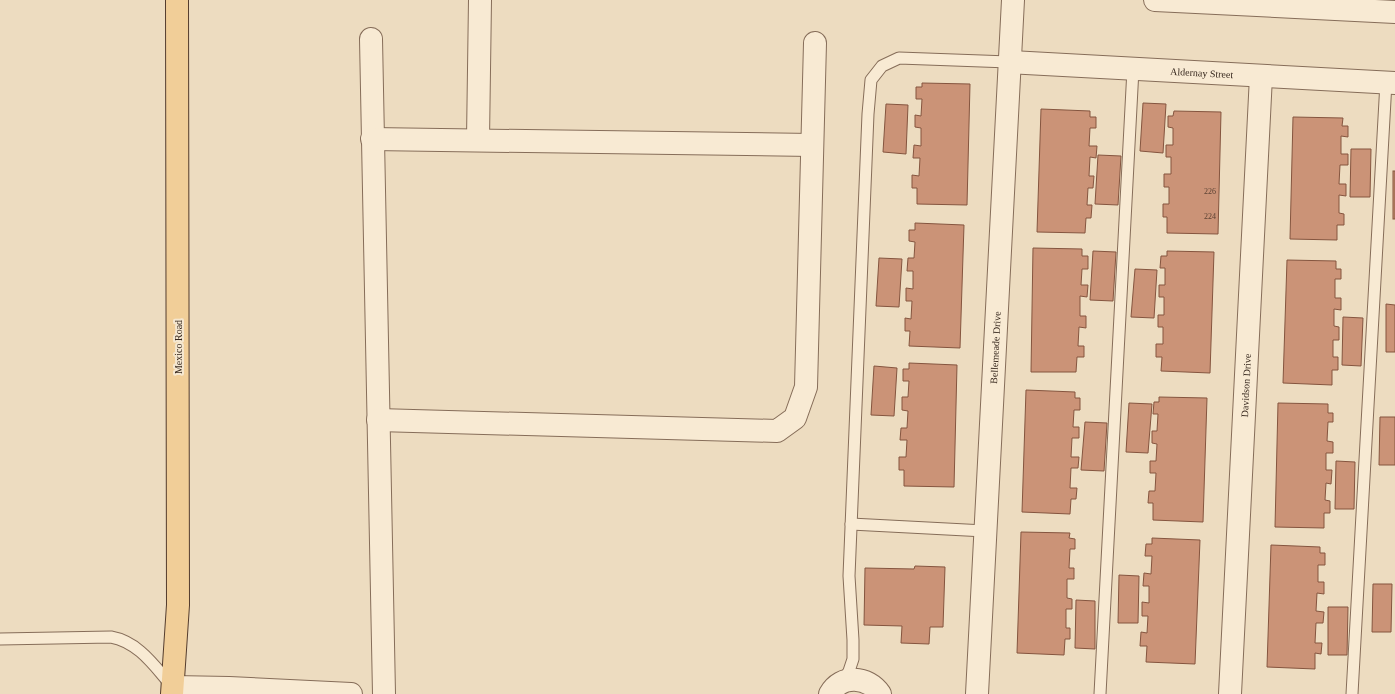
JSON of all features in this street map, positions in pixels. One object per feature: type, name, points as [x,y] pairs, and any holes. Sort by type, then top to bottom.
[{"type":"main road","name":"Mexico Road","points":[[173,690],[178,605],[177,0]]},
{"type":"street","points":[[478,140],[480,0]]},
{"type":"street","name":"Bellemeade Drive","points":[[977,694],[1013,0]]},
{"type":"street","points":[[1155,0],[1395,12]]},
{"type":"street","points":[[371,40],[384,694]]},
{"type":"street","points":[[378,420],[777,431],[795,418],[806,387],[815,43]]},
{"type":"street","name":"Aldernay Street","points":[[1009,62],[1391,83]]},
{"type":"street","name":"Davidson Drive","points":[[1230,694],[1261,76]]},
{"type":"street","points":[[372,139],[812,145]]},
{"type":"street","points":[[832,690],[849,680],[863,680],[874,687],[880,694]]},
{"type":"street","points":[[173,690],[229,688],[282,692],[351,694]]},
{"type":"lane","points":[[832,690],[849,671],[853,659],[849,576],[868,114],[871,80],[882,66],[899,58],[1009,62]]},
{"type":"lane","points":[[1100,694],[1133,69]]},
{"type":"lane","points":[[1352,694],[1391,83]]},
{"type":"lane","points":[[851,524],[985,531]]},
{"type":"lane","points":[[0,639],[112,637],[121,639],[140,650],[173,690]]},
{"type":"building","points":[[922,83],[970,84],[967,205],[917,204],[917,188],[912,188],[912,175],[919,176],[920,158],[913,158],[914,145],[921,146],[921,128],[915,127],[915,115],[921,116],[922,99],[916,99],[916,87],[922,87]]},
{"type":"building","points":[[1143,103],[1166,104],[1163,153],[1140,151]]},
{"type":"building","points":[[886,104],[908,105],[906,154],[883,152]]},
{"type":"building","points":[[1041,109],[1090,111],[1090,117],[1096,117],[1096,128],[1090,128],[1089,146],[1097,146],[1096,158],[1090,157],[1089,176],[1094,176],[1093,188],[1088,188],[1087,205],[1092,205],[1091,218],[1086,218],[1085,233],[1037,232]]},
{"type":"building","points":[[1174,111],[1221,112],[1218,234],[1167,233],[1167,217],[1163,217],[1163,204],[1169,204],[1169,187],[1164,187],[1164,174],[1171,174],[1171,157],[1166,157],[1166,145],[1173,145],[1173,128],[1168,127],[1168,116],[1173,116]]},
{"type":"building","points":[[1293,117],[1343,118],[1342,126],[1348,126],[1348,137],[1341,136],[1341,154],[1348,154],[1348,165],[1340,165],[1339,184],[1346,184],[1346,196],[1339,195],[1339,213],[1344,214],[1344,225],[1337,225],[1337,240],[1290,239]]},
{"type":"building","points":[[1351,149],[1371,149],[1370,197],[1350,197]]},
{"type":"building","points":[[1098,155],[1121,156],[1118,205],[1095,204]]},
{"type":"building","points":[[1393,171],[1395,171],[1395,219],[1393,219]]},
{"type":"building","points":[[915,223],[964,225],[960,348],[909,346],[910,331],[905,331],[905,318],[911,319],[912,301],[906,301],[906,288],[913,289],[913,271],[907,271],[908,258],[914,258],[915,242],[909,241],[909,230],[915,230]]},
{"type":"building","points":[[1033,248],[1082,249],[1082,256],[1088,256],[1088,269],[1082,269],[1081,285],[1088,285],[1087,297],[1080,296],[1080,316],[1086,316],[1086,328],[1079,327],[1078,346],[1084,346],[1084,357],[1077,357],[1076,372],[1031,372]]},
{"type":"building","points":[[1093,251],[1116,252],[1113,301],[1090,300]]},
{"type":"building","points":[[1167,251],[1214,252],[1210,373],[1161,371],[1162,357],[1156,357],[1156,344],[1163,344],[1163,327],[1158,327],[1158,315],[1164,315],[1164,297],[1159,297],[1159,285],[1165,285],[1165,268],[1160,268],[1161,256],[1167,256]]},
{"type":"building","points":[[879,258],[902,259],[899,307],[876,306]]},
{"type":"building","points":[[1287,260],[1336,261],[1336,269],[1341,269],[1341,279],[1335,279],[1335,298],[1341,298],[1341,310],[1334,309],[1334,326],[1339,327],[1339,340],[1333,340],[1333,357],[1338,357],[1338,370],[1332,370],[1332,385],[1283,383]]},
{"type":"building","points":[[1135,269],[1157,270],[1154,318],[1131,317]]},
{"type":"building","points":[[1386,304],[1395,305],[1395,352],[1386,352]]},
{"type":"building","points":[[1343,317],[1363,318],[1361,366],[1342,365]]},
{"type":"building","points":[[909,363],[957,365],[954,487],[904,486],[904,470],[899,470],[899,457],[906,457],[907,440],[900,440],[901,428],[907,428],[908,411],[902,410],[902,397],[908,397],[909,381],[903,381],[903,369],[909,369]]},
{"type":"building","points":[[874,366],[897,368],[894,416],[871,415]]},
{"type":"building","points":[[1026,390],[1075,392],[1075,398],[1080,398],[1080,410],[1074,410],[1073,427],[1079,427],[1079,438],[1072,438],[1071,457],[1079,457],[1078,468],[1071,468],[1070,488],[1077,488],[1076,499],[1071,499],[1070,514],[1022,512]]},
{"type":"building","points":[[1159,397],[1207,398],[1203,522],[1153,520],[1153,503],[1148,503],[1149,491],[1155,491],[1156,473],[1150,473],[1150,461],[1156,461],[1157,444],[1152,443],[1152,431],[1157,431],[1158,414],[1153,414],[1154,402],[1159,402]]},
{"type":"building","points":[[1129,403],[1152,404],[1148,453],[1126,452]]},
{"type":"building","points":[[1278,403],[1328,404],[1328,413],[1333,413],[1333,422],[1328,422],[1327,441],[1333,442],[1333,453],[1326,453],[1326,470],[1332,470],[1331,484],[1326,483],[1325,500],[1330,501],[1330,513],[1324,513],[1324,528],[1275,527]]},
{"type":"building","points":[[1380,417],[1395,417],[1395,465],[1379,465]]},
{"type":"building","points":[[1085,422],[1107,423],[1104,471],[1081,470]]},
{"type":"building","points":[[1336,461],[1355,462],[1354,509],[1335,509]]},
{"type":"building","points":[[1021,532],[1070,533],[1069,538],[1075,539],[1075,549],[1070,549],[1069,568],[1074,568],[1074,579],[1067,579],[1067,598],[1072,599],[1072,609],[1066,609],[1066,628],[1070,628],[1070,639],[1065,639],[1064,655],[1017,653]]},
{"type":"building","points":[[1152,538],[1200,540],[1195,664],[1146,662],[1147,646],[1140,646],[1141,632],[1147,633],[1148,616],[1142,616],[1142,602],[1149,603],[1149,586],[1143,586],[1144,573],[1151,574],[1152,556],[1145,556],[1146,544],[1152,544]]},
{"type":"building","points":[[1271,545],[1320,547],[1320,553],[1325,553],[1325,565],[1318,565],[1318,582],[1324,582],[1324,594],[1317,593],[1316,611],[1324,612],[1323,623],[1316,623],[1315,643],[1322,643],[1321,654],[1315,653],[1315,669],[1267,667]]},
{"type":"building","points":[[915,566],[945,567],[943,627],[930,627],[929,644],[901,643],[902,626],[864,625],[865,568],[914,569]]},
{"type":"building","points":[[1119,575],[1139,576],[1138,623],[1118,623]]},
{"type":"building","points":[[1373,584],[1392,584],[1391,632],[1372,632]]},
{"type":"building","points":[[1076,600],[1095,601],[1095,649],[1075,648]]},
{"type":"building","points":[[1328,607],[1348,607],[1347,655],[1328,655]]}]
